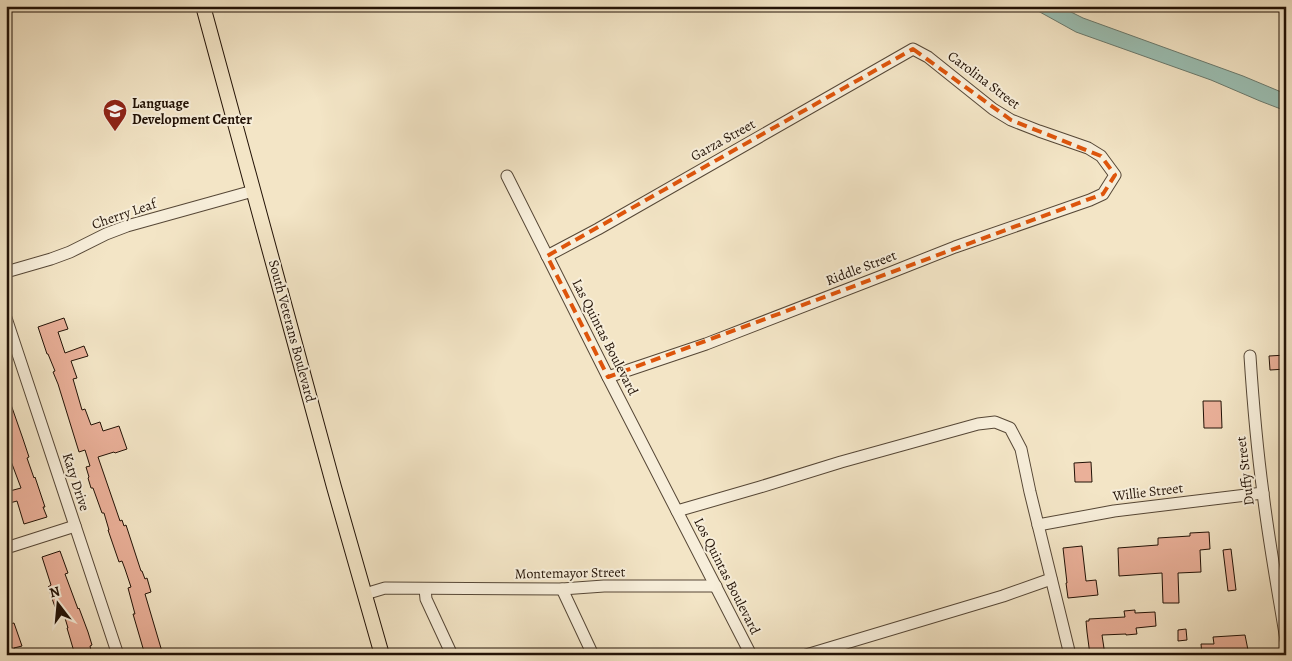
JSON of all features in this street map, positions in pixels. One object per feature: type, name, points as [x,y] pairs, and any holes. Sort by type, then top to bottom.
[{"type":"main road","name":"South Veterans Boulevard","points":[[203,6],[382,655]]},
{"type":"street","name":"Carolina Street","points":[[913,48],[928,57],[993,109],[1011,120],[1088,148],[1101,156],[1115,176]]},
{"type":"street","name":"Garza Street","points":[[547,256],[598,229],[913,48]]},
{"type":"street","name":"Las Quintas Boulevard","points":[[507,176],[677,511]]},
{"type":"street","name":"Riddle Street","points":[[608,377],[706,344],[955,247],[1090,200],[1103,194],[1115,176]]},
{"type":"street","name":"Cherry Leaf","points":[[6,272],[70,252],[127,226],[253,191]]},
{"type":"street","name":"Katy Drive","points":[[6,318],[118,655]]},
{"type":"street","name":"Duffy Street","points":[[1250,356],[1255,428],[1263,493],[1274,574],[1286,640]]},
{"type":"street","points":[[677,511],[760,488],[841,462],[978,424],[995,422],[1010,428],[1021,449],[1070,655]]},
{"type":"street","name":"Willie Street","points":[[1038,526],[1114,511],[1263,493]]},
{"type":"street","name":"Los Quintas Boulevard","points":[[677,511],[751,655]]},
{"type":"street","points":[[6,548],[75,526]]},
{"type":"street","points":[[806,655],[1002,596],[1051,579]]},
{"type":"street","name":"Montemayor Street","points":[[365,594],[385,588],[562,589],[604,586],[716,586]]},
{"type":"street","points":[[425,589],[426,599],[452,655]]},
{"type":"street","points":[[562,589],[593,655]]},
{"type":"highlighted area","points":[[913,49],[1011,120],[1101,156],[1115,175],[1103,194],[1090,200],[608,377],[547,256]]},
{"type":"water","points":[[1029,6],[1059,6],[1083,18],[1243,76],[1286,94],[1286,111],[1211,80],[1076,32]]},
{"type":"building","points":[[64,318],[68,329],[58,332],[65,353],[84,346],[88,356],[71,361],[77,378],[73,379],[82,410],[85,409],[91,425],[100,422],[103,431],[119,426],[127,449],[98,457],[120,521],[122,520],[124,526],[126,525],[141,571],[145,579],[147,578],[151,592],[145,594],[163,655],[145,655],[133,614],[135,614],[128,588],[131,587],[122,561],[119,562],[104,513],[102,513],[93,488],[91,488],[86,467],[90,466],[85,450],[79,452],[53,372],[55,371],[38,327]]},
{"type":"building","points":[[1286,355],[1286,369],[1270,370],[1269,356]]},
{"type":"building","points":[[6,396],[8,396],[23,439],[29,457],[27,458],[47,517],[24,524],[17,501],[6,504],[6,492],[21,488],[6,448]]},
{"type":"building","points":[[1203,401],[1221,401],[1222,428],[1204,428]]},
{"type":"building","points":[[1091,462],[1092,482],[1075,482],[1074,463]]},
{"type":"building","points":[[1209,532],[1210,549],[1200,550],[1201,572],[1178,573],[1179,603],[1163,603],[1162,573],[1119,576],[1118,548],[1158,545],[1158,538],[1190,536],[1190,533]]},
{"type":"building","points":[[1082,546],[1086,581],[1096,580],[1098,595],[1068,598],[1063,548]]},
{"type":"building","points":[[1231,549],[1236,590],[1228,591],[1223,550]]},
{"type":"building","points":[[60,551],[68,573],[65,574],[92,645],[90,646],[92,655],[75,655],[61,605],[55,607],[48,587],[51,585],[42,557]]},
{"type":"building","points":[[1135,610],[1135,613],[1155,612],[1156,626],[1136,628],[1137,634],[1102,635],[1105,655],[1090,655],[1086,621],[1089,621],[1089,619],[1125,617],[1124,611]]},
{"type":"building","points":[[14,623],[22,646],[14,648],[16,655],[6,655],[6,625]]},
{"type":"building","points":[[1186,629],[1187,640],[1178,641],[1178,630]]},
{"type":"building","points":[[1245,635],[1249,655],[1202,655],[1201,644],[1214,644],[1213,637]]},
{"type":"place","name":"Language Development Center","points":[[115,132]]}]
